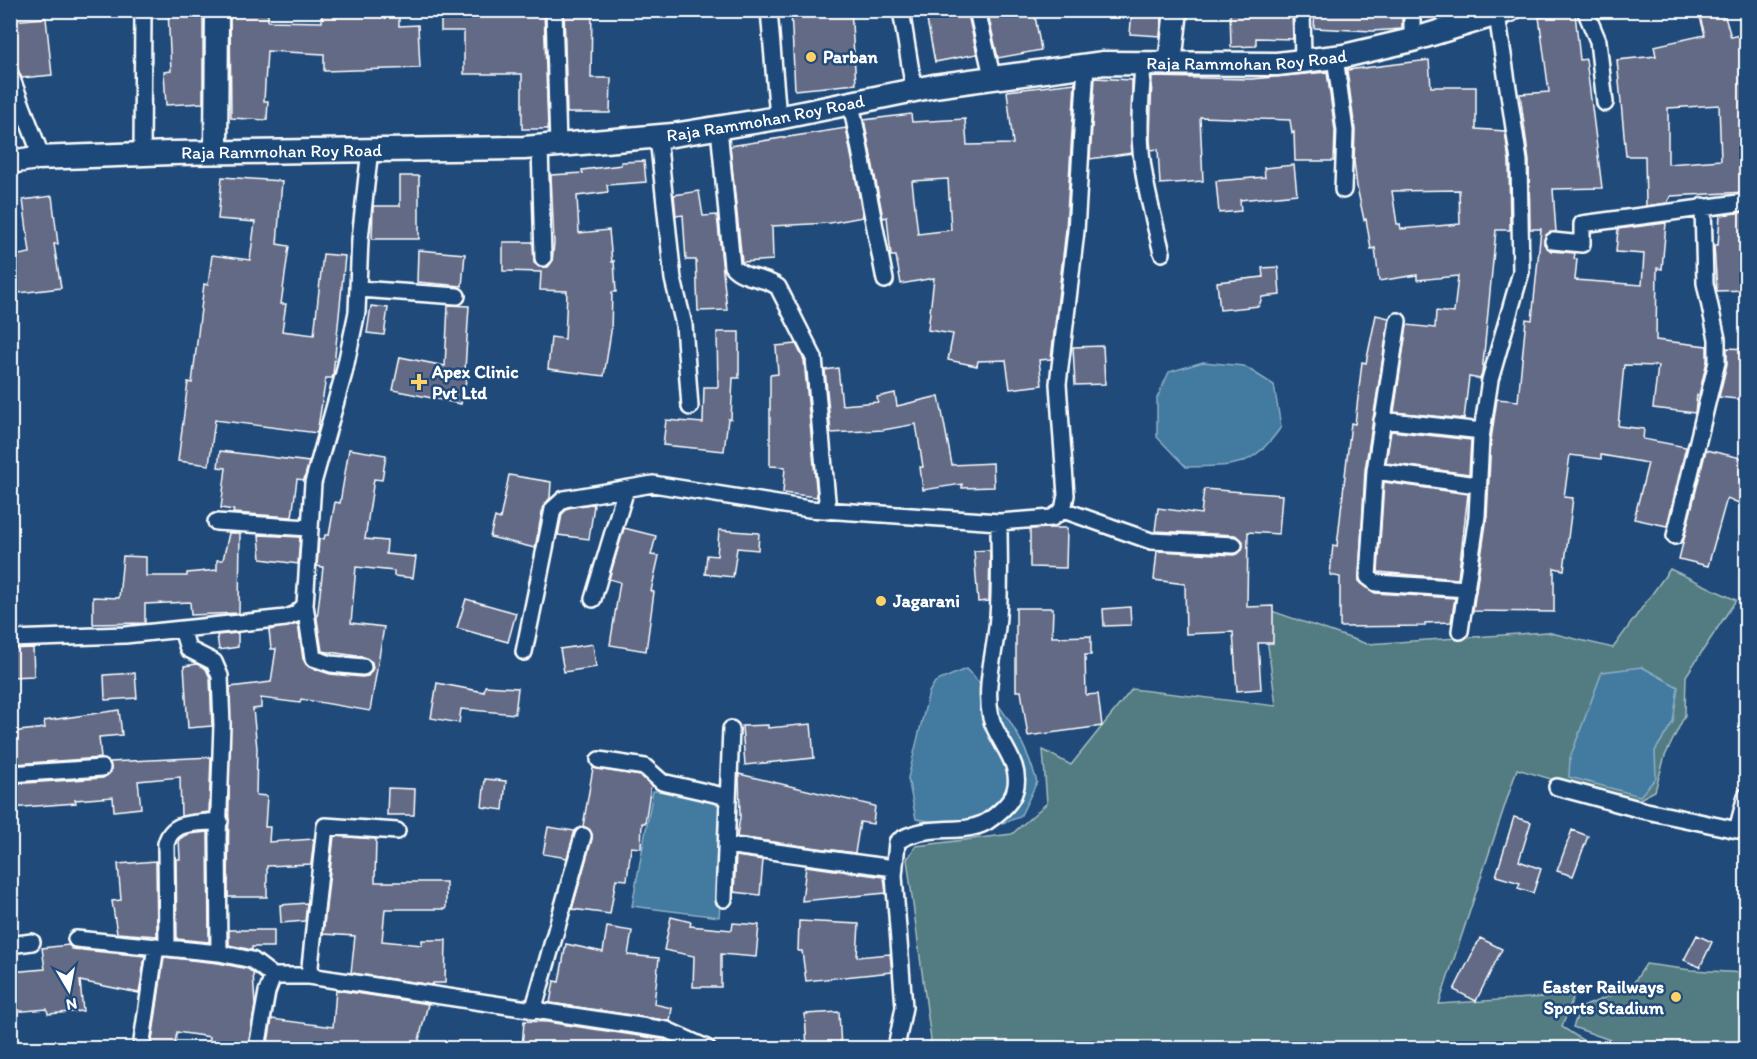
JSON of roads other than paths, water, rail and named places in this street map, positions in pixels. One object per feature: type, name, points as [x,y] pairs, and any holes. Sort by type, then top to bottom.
[{"type":"main road","points":[[216,152],[217,10]]},
{"type":"main road","points":[[1170,64],[1176,10]]},
{"type":"main road","name":"Raja Rammohan Roy Road","points":[[10,162],[42,158],[142,154],[549,145],[658,136],[778,118],[992,76],[1086,65],[1277,64],[1335,57],[1412,40],[1504,13]]},
{"type":"street","points":[[142,154],[143,10]]},
{"type":"street","points":[[543,258],[555,10]]},
{"type":"street","points":[[769,10],[778,118]]},
{"type":"street","points":[[901,10],[914,90]]},
{"type":"street","points":[[977,10],[992,76]]},
{"type":"street","points":[[1302,10],[1303,61]]},
{"type":"street","points":[[1412,10],[1412,40]]},
{"type":"street","points":[[1585,10],[1598,41],[1605,103]]},
{"type":"street","points":[[1460,632],[1477,516],[1477,485],[1482,431],[1490,380],[1521,272],[1519,161],[1504,13]]},
{"type":"street","points":[[1335,57],[1345,131],[1343,190]]},
{"type":"street","points":[[1143,63],[1140,125],[1142,156],[1147,192],[1162,253]]},
{"type":"street","points":[[524,652],[554,509],[558,502],[564,499],[653,484],[828,511],[999,522],[1052,518],[1063,510],[1066,495],[1058,384],[1076,231],[1086,65]]},
{"type":"street","points":[[10,74],[42,158]]},
{"type":"street","points":[[851,103],[885,280]]},
{"type":"street","points":[[719,128],[732,266],[738,273],[771,282],[778,287],[814,358],[828,511]]},
{"type":"street","points":[[658,136],[673,279],[684,325],[690,407]]},
{"type":"street","points":[[363,667],[331,664],[313,658],[305,605],[313,483],[344,373],[358,289],[360,239],[370,149]]},
{"type":"street","points":[[1553,241],[1582,244],[1582,224],[1746,202]]},
{"type":"street","points":[[1675,537],[1716,362],[1717,339],[1705,283],[1703,206]]},
{"type":"street","points":[[358,289],[457,296]]},
{"type":"street","points":[[1398,321],[1375,471],[1368,577],[1376,583],[1467,590]]},
{"type":"street","points":[[1382,420],[1482,431]]},
{"type":"street","points":[[1375,471],[1477,485]]},
{"type":"street","points":[[593,598],[626,489]]},
{"type":"street","points":[[1063,510],[1151,541],[1234,545]]},
{"type":"street","points":[[216,522],[309,528]]},
{"type":"street","points":[[896,1048],[904,1007],[894,868],[897,842],[910,833],[927,829],[967,829],[989,821],[1005,807],[1016,790],[1015,772],[991,719],[988,681],[997,626],[999,522]]},
{"type":"street","points":[[10,639],[124,635],[286,618],[296,614],[305,605]]},
{"type":"street","points":[[182,629],[188,649],[214,662],[220,676],[222,725],[219,953]]},
{"type":"street","points":[[724,898],[731,729]]},
{"type":"street","points":[[599,760],[645,767],[662,782],[728,797]]},
{"type":"street","points":[[10,774],[102,768]]},
{"type":"street","points":[[1557,788],[1642,810],[1737,830],[1746,796]]},
{"type":"street","points":[[141,1048],[162,947],[166,844],[169,833],[175,827],[220,821]]},
{"type":"street","points":[[309,976],[325,826],[397,831]]},
{"type":"street","points":[[534,1011],[583,836]]},
{"type":"street","points":[[726,845],[894,868]]},
{"type":"street","points":[[76,939],[219,953],[252,960],[273,976],[309,976],[667,1030],[707,1048]]},
{"type":"street","points":[[10,945],[32,942]]},
{"type":"street","points":[[257,1048],[267,992],[273,976]]},
{"type":"water","points":[[1203,362],[1244,366],[1274,385],[1281,427],[1271,441],[1251,458],[1230,465],[1186,467],[1157,437],[1157,398],[1169,372]]},
{"type":"water","points":[[1642,667],[1678,687],[1673,722],[1655,751],[1656,778],[1640,796],[1569,777],[1570,758],[1602,672]]},
{"type":"water","points":[[966,669],[990,694],[1018,735],[1037,782],[1020,817],[985,829],[916,819],[908,778],[929,692],[935,682]]},
{"type":"water","points":[[708,790],[722,807],[726,831],[719,917],[632,906],[653,791]]},
{"type":"place","name":"Parban","points":[[811,57]]},
{"type":"place","name":"Apex Clinic Pvt Ltd","points":[[419,382]]},
{"type":"place","name":"Jagarani","points":[[881,601]]},
{"type":"place","name":"Easter Railways Sports Stadium","points":[[1676,997]]}]
